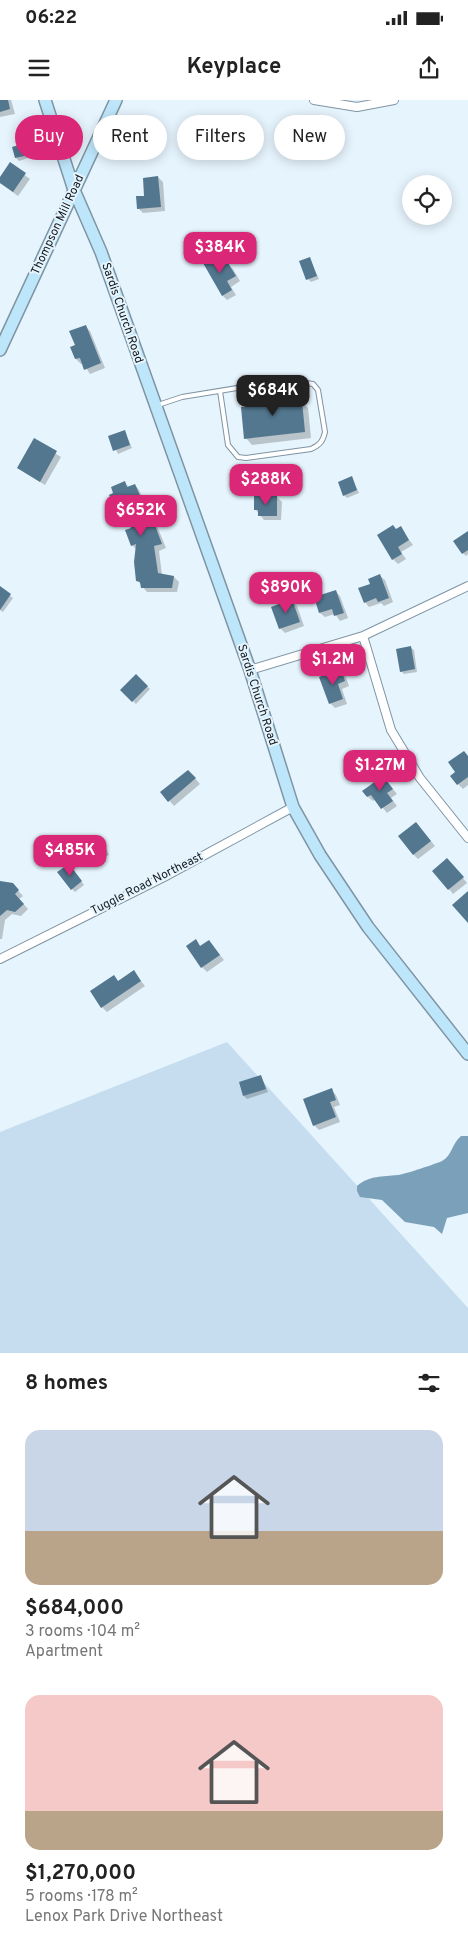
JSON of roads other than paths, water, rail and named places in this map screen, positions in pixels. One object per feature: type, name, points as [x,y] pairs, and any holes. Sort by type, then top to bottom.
[{"type":"street","name":"Sardis Church Road","points":[[45,100],[74,190],[101,252],[250,670],[293,808],[320,855],[368,928],[468,1054]]},
{"type":"street","name":"Thompson Mill Road","points":[[0,350],[116,100]]},
{"type":"street","points":[[314,100],[357,107],[394,100]]},
{"type":"street","points":[[250,670],[363,636],[468,586]]},
{"type":"street","points":[[363,636],[391,730],[420,778],[468,838]]},
{"type":"street","name":"Tuggle Road Northeast","points":[[0,959],[164,877],[293,808]]},
{"type":"lane","points":[[156,406],[182,397],[286,380],[313,384],[318,390],[323,438],[317,446],[311,449],[238,458],[228,445],[220,391]]}]
